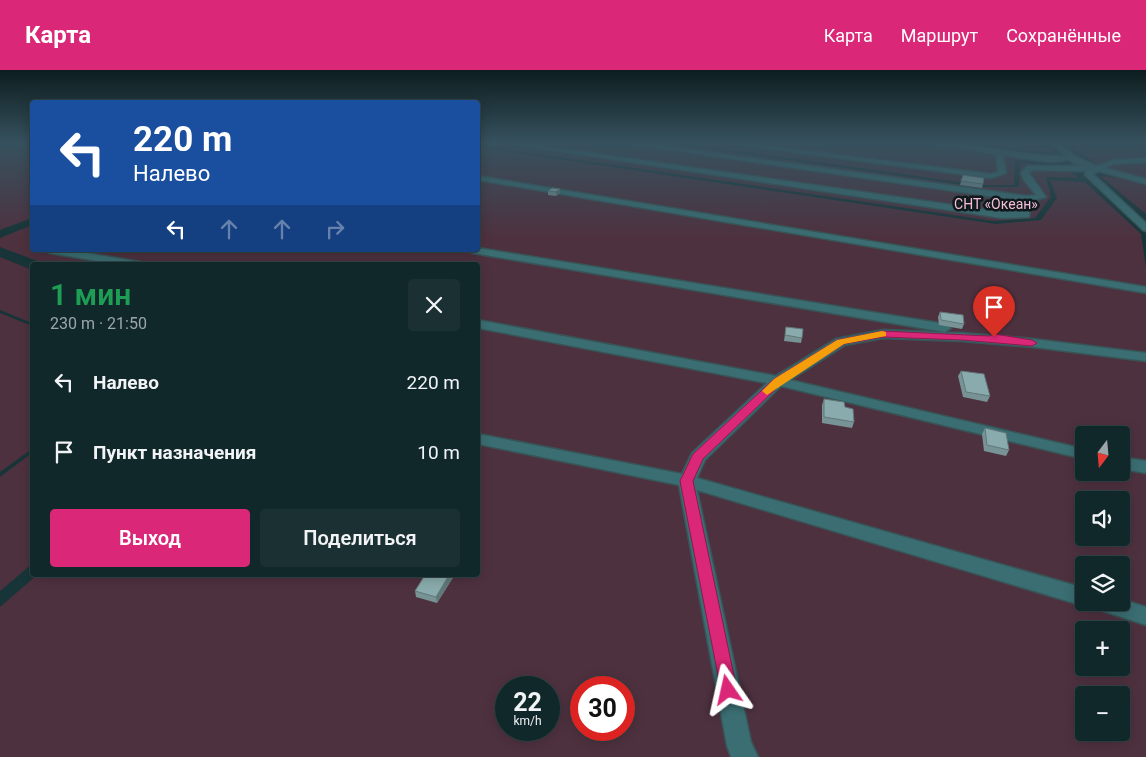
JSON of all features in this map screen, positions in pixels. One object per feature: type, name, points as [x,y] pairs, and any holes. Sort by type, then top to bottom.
[{"type":"street","points":[[720,174],[1002,215],[1026,215],[1027,199]]},
{"type":"street","points":[[848,174],[1027,199],[1042,197],[1025,174]]},
{"type":"street","points":[[966,174],[981,176],[995,174]]},
{"type":"street","points":[[1089,174],[1142,220],[1146,228]]},
{"type":"street","points":[[1117,174],[1146,182]]},
{"type":"street","points":[[480,178],[1146,290]]},
{"type":"street","points":[[480,251],[1032,343]]},
{"type":"street","points":[[62,252],[122,262]]},
{"type":"street","points":[[480,324],[778,381],[1075,452]]},
{"type":"street","points":[[745,757],[739,746],[687,481],[698,457],[778,381],[841,342],[883,334],[962,337],[1032,343],[1146,357]]},
{"type":"street","points":[[480,439],[687,481],[1075,594]]},
{"type":"street","points":[[1130,464],[1146,468]]},
{"type":"street","points":[[1130,611],[1146,616]]},
{"type":"green space","points":[[0,174],[30,174],[30,219],[0,230]]},
{"type":"green space","points":[[480,174],[660,174],[996,224],[1041,220],[1057,198],[1050,180],[1085,182],[1141,234],[1146,268],[1146,757],[0,757],[0,607],[35,577],[480,577],[480,262],[40,262],[0,247],[0,238],[30,226],[30,252],[480,252]]},
{"type":"green space","name":"СНТ «Океан»","points":[[675,174],[887,174],[978,187],[1019,187],[1020,174],[1074,174],[1079,178],[1046,177],[1051,197],[1035,218],[994,221]]},
{"type":"green space","points":[[902,174],[1014,174],[1014,185],[980,185]]},
{"type":"green space","points":[[1130,174],[1146,174],[1146,179]]},
{"type":"green space","points":[[1100,176],[1122,178],[1146,186],[1146,214]]},
{"type":"green space","points":[[0,257],[30,269],[30,322],[0,310]]},
{"type":"green space","points":[[0,313],[30,325],[30,450],[0,472]]},
{"type":"green space","points":[[30,454],[30,566],[0,591],[0,477]]},
{"type":"building","points":[[963,175],[984,178],[983,184],[961,181]]},
{"type":"building","points":[[552,188],[560,189],[556,192],[548,191]]},
{"type":"building","points":[[940,312],[963,315],[964,324],[941,320]]},
{"type":"building","points":[[786,327],[803,329],[802,338],[785,335]]},
{"type":"building","points":[[961,371],[984,374],[990,396],[966,392]]},
{"type":"building","points":[[824,399],[844,402],[845,407],[853,409],[854,422],[824,417]]},
{"type":"building","points":[[985,428],[1006,433],[1009,450],[987,445]]},
{"type":"building","points":[[424,577],[448,577],[436,597],[415,591]]},
{"type":"slow traffic","points":[[767,391],[778,381],[841,342],[882,334]]},
{"type":"route","points":[[728,690],[687,481],[698,457],[778,381],[841,342],[883,334],[962,337],[1032,343],[994,337]]}]
